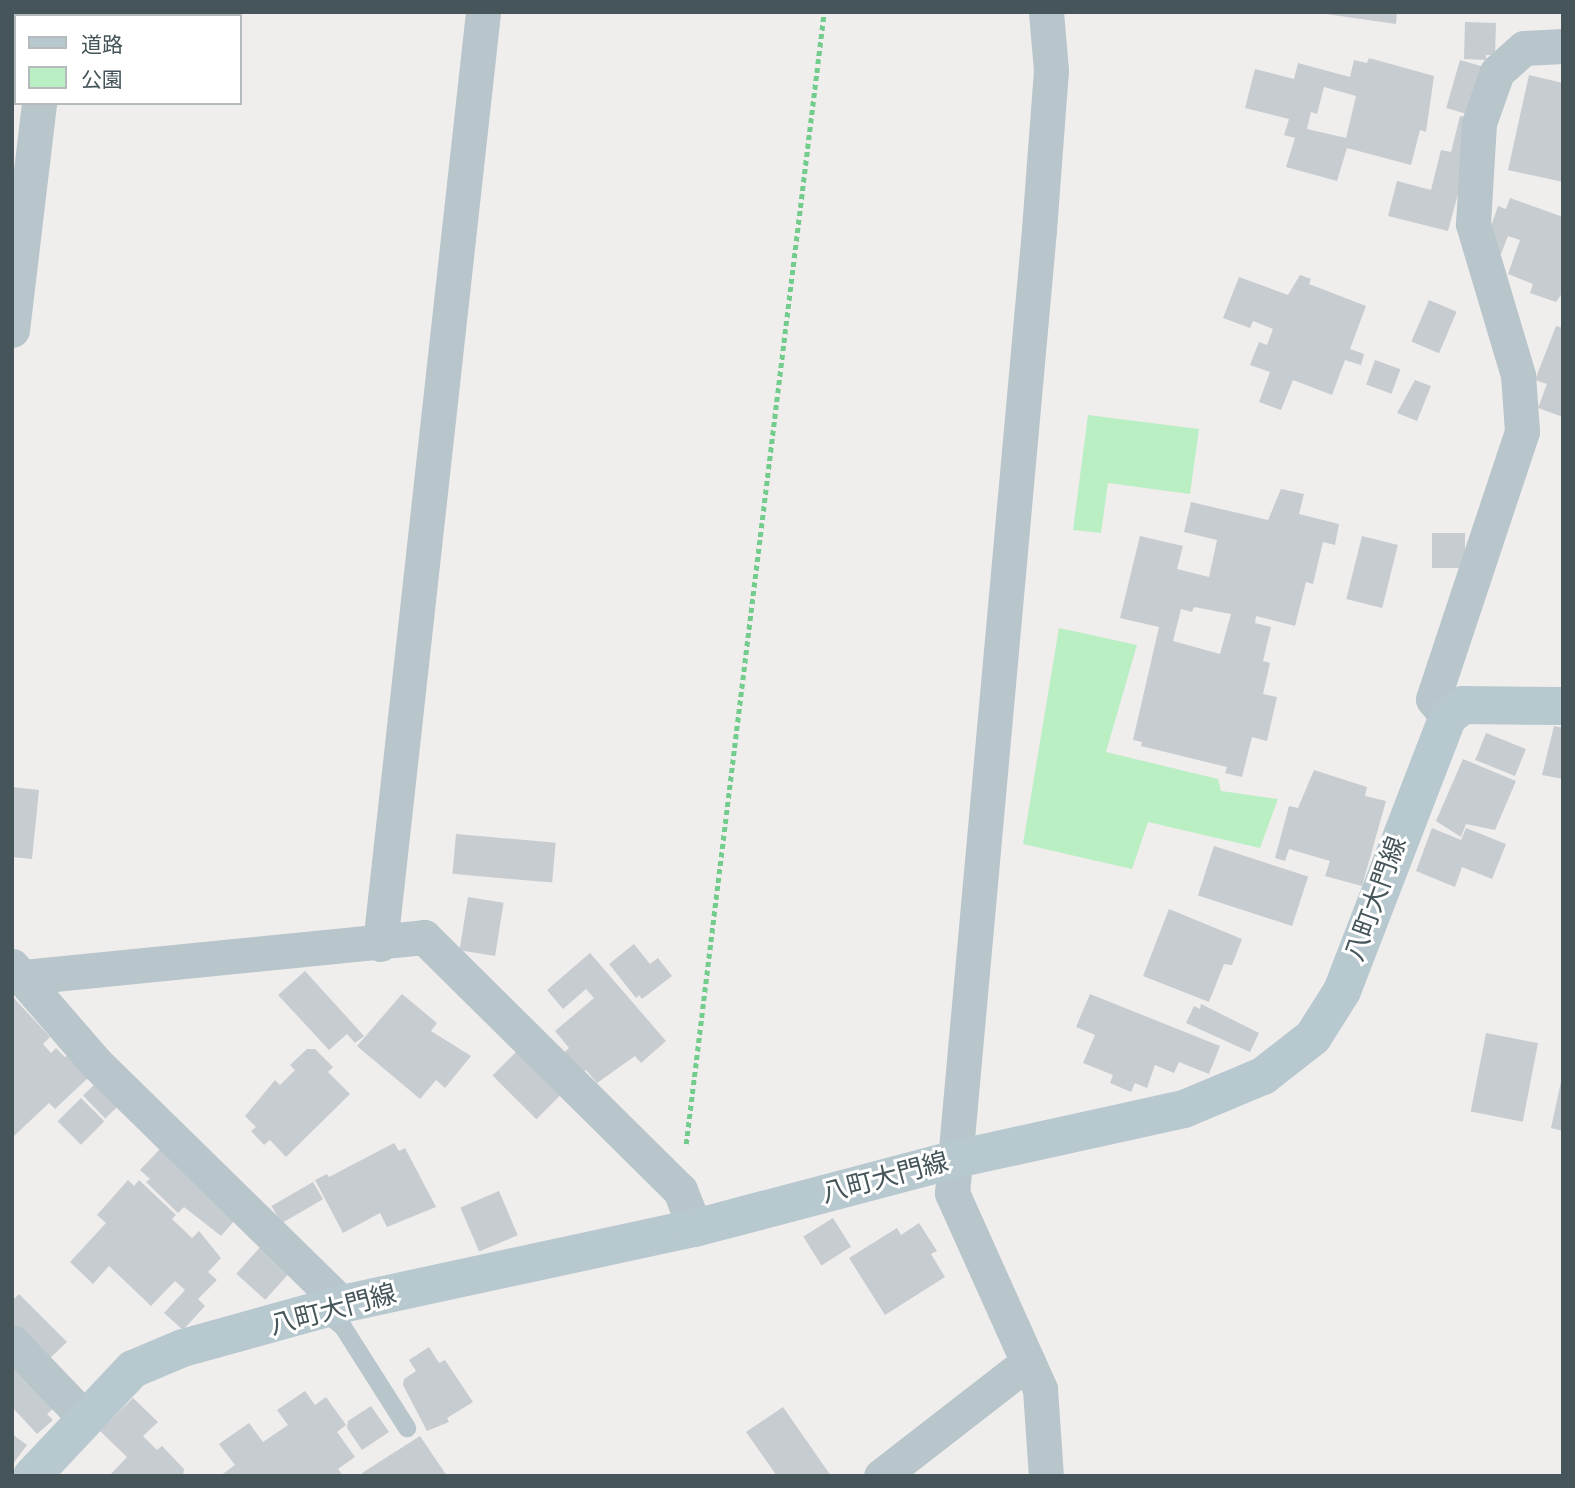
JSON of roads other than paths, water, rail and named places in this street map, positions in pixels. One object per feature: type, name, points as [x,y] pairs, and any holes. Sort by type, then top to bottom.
[{"type":"main road","points":[[1448,717],[1463,705],[1563,706]]},
{"type":"main road","name":"八町大門線","points":[[37,1474],[133,1368],[183,1348],[332,1307],[695,1228],[952,1160],[1184,1109],[1263,1076],[1313,1037],[1342,990],[1448,717]]},
{"type":"street","points":[[380,944],[483,12]]},
{"type":"street","points":[[1046,12],[1051,70],[1040,230],[952,1160],[952,1193],[1040,1389],[1046,1476]]},
{"type":"street","points":[[1448,717],[1433,699],[1522,431],[1516,364],[1473,224],[1479,123],[1497,72],[1524,48],[1563,46]]},
{"type":"street","points":[[12,330],[39,105]]},
{"type":"street","points":[[18,972],[380,944],[424,937],[680,1190],[695,1228]]},
{"type":"street","points":[[18,972],[96,1063],[332,1307]]},
{"type":"street","points":[[12,1342],[85,1418]]},
{"type":"street","points":[[881,1476],[1028,1362]]},
{"type":"lane","points":[[332,1307],[407,1428]]}]
